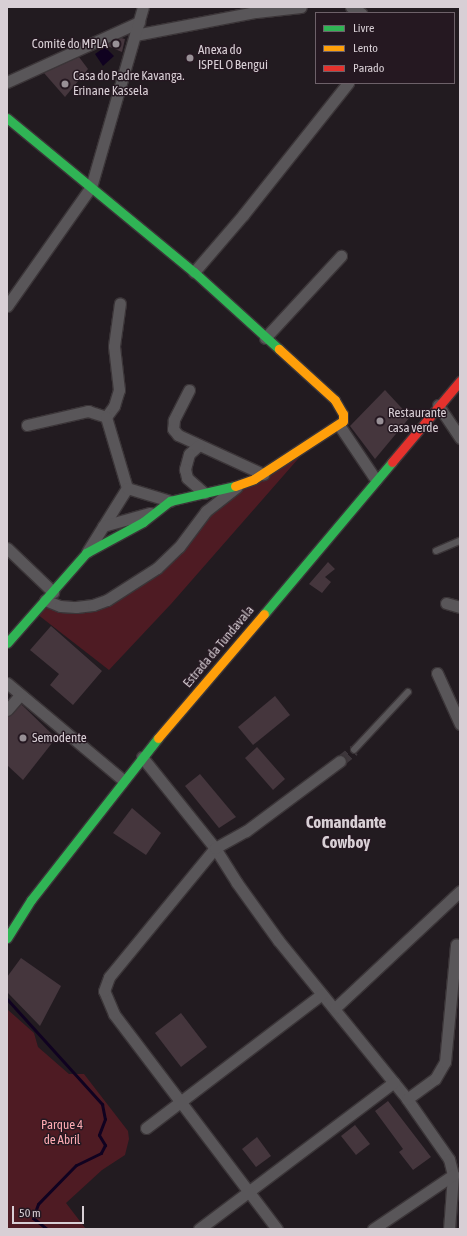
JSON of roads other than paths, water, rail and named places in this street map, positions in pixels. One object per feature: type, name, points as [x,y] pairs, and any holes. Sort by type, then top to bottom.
[{"type":"street","points":[[7,306],[91,187],[143,7]]},
{"type":"street","points":[[135,35],[256,12],[300,7]]},
{"type":"street","points":[[350,7],[359,12]]},
{"type":"street","points":[[7,82],[139,22]]},
{"type":"street","points":[[194,272],[243,215],[347,84]]},
{"type":"street","points":[[7,118],[194,272],[335,400],[343,414],[343,421],[339,425],[263,474],[241,485],[206,511],[179,547],[157,568],[107,600],[76,607],[60,606],[49,596],[7,548]]},
{"type":"street","points":[[265,338],[341,256]]},
{"type":"street","points":[[106,417],[114,406],[119,390],[114,346],[120,303]]},
{"type":"street","name":"Estrada da Tundavala","points":[[7,938],[31,900],[123,780],[438,405],[460,381]]},
{"type":"street","points":[[189,390],[179,407],[173,429],[178,435],[263,474]]},
{"type":"street","points":[[438,405],[460,438]]},
{"type":"street","points":[[27,425],[88,411],[106,417]]},
{"type":"street","points":[[7,643],[86,553],[127,488],[106,417]]},
{"type":"street","points":[[339,425],[376,480]]},
{"type":"street","points":[[199,445],[189,454],[185,469],[187,478],[204,493]]},
{"type":"street","points":[[86,553],[143,522],[170,501],[241,485]]},
{"type":"street","points":[[127,488],[170,501]]},
{"type":"street","points":[[103,526],[157,511]]},
{"type":"street","points":[[446,603],[460,607]]},
{"type":"street","points":[[437,673],[460,724]]},
{"type":"street","points":[[7,683],[123,780]]},
{"type":"street","points":[[7,710],[20,695]]},
{"type":"street","points":[[142,757],[215,848],[241,890],[322,994],[335,1008],[407,1099],[449,1159],[453,1175],[449,1229]]},
{"type":"street","points":[[277,1229],[250,1192],[178,1101],[114,1014],[104,991],[109,977],[215,848],[246,831],[340,761]]},
{"type":"street","points":[[335,1008],[460,891]]},
{"type":"street","points":[[407,1099],[435,1079],[445,1062],[449,1042],[456,945]]},
{"type":"street","points":[[146,1128],[178,1101],[322,994]]},
{"type":"street","points":[[199,1229],[394,1082]]},
{"type":"street","points":[[373,1229],[453,1175]]},
{"type":"lane","points":[[436,551],[460,541]]},
{"type":"lane","points":[[354,750],[408,692]]},
{"type":"waterway","points":[[7,999],[102,1104],[105,1119],[99,1135],[105,1145],[101,1153],[76,1165],[38,1204],[33,1218],[47,1229]]},
{"type":"tunnel","points":[[340,761],[354,750]]},
{"type":"place","name":"Comité do MPLA","points":[[116,44]]},
{"type":"place","name":"Anexa do ISPEL O Bengui","points":[[190,58]]},
{"type":"place","name":"Casa do Padre Kavanga. Erinane Kassela","points":[[65,84]]},
{"type":"place","name":"Restaurante casa verde","points":[[380,421]]},
{"type":"place","name":"Semodente","points":[[23,738]]},
{"type":"district","name":"Comandante Cowboy","points":[[346,833]]},
{"type":"park label","name":"Parque 4 de Abril","points":[[62,1134]]}]
